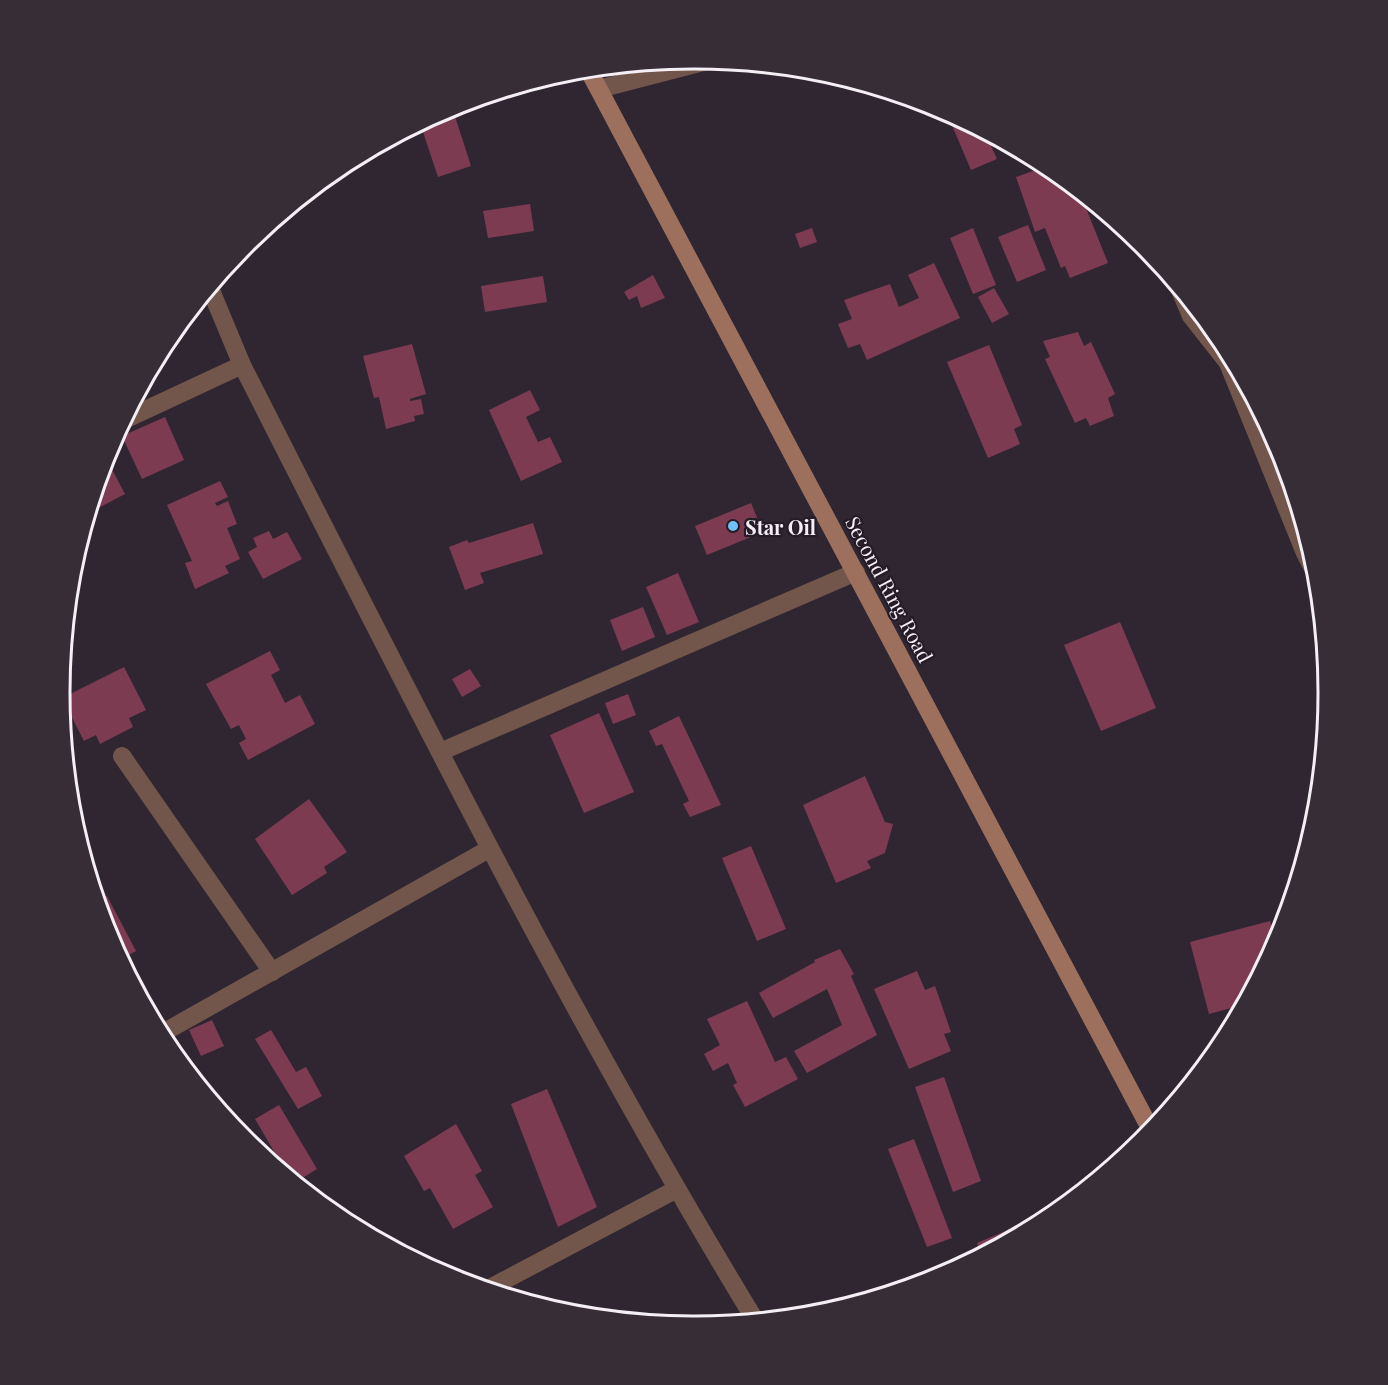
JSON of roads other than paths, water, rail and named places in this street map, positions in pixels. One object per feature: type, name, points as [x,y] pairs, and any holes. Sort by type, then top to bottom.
[{"type":"street","points":[[599,89],[674,69]]},
{"type":"street","name":"Second Ring Road","points":[[593,77],[1146,1121]]},
{"type":"street","points":[[213,296],[242,364],[489,849],[675,1190],[751,1313]]},
{"type":"street","points":[[137,414],[242,364]]},
{"type":"street","points":[[1246,404],[1295,527]]},
{"type":"street","points":[[440,752],[856,572]]},
{"type":"street","points":[[122,756],[272,972]]},
{"type":"street","points":[[170,1029],[489,849]]},
{"type":"street","points":[[499,1285],[675,1190]]},
{"type":"place","name":"Star Oil","points":[[733,526]]}]
